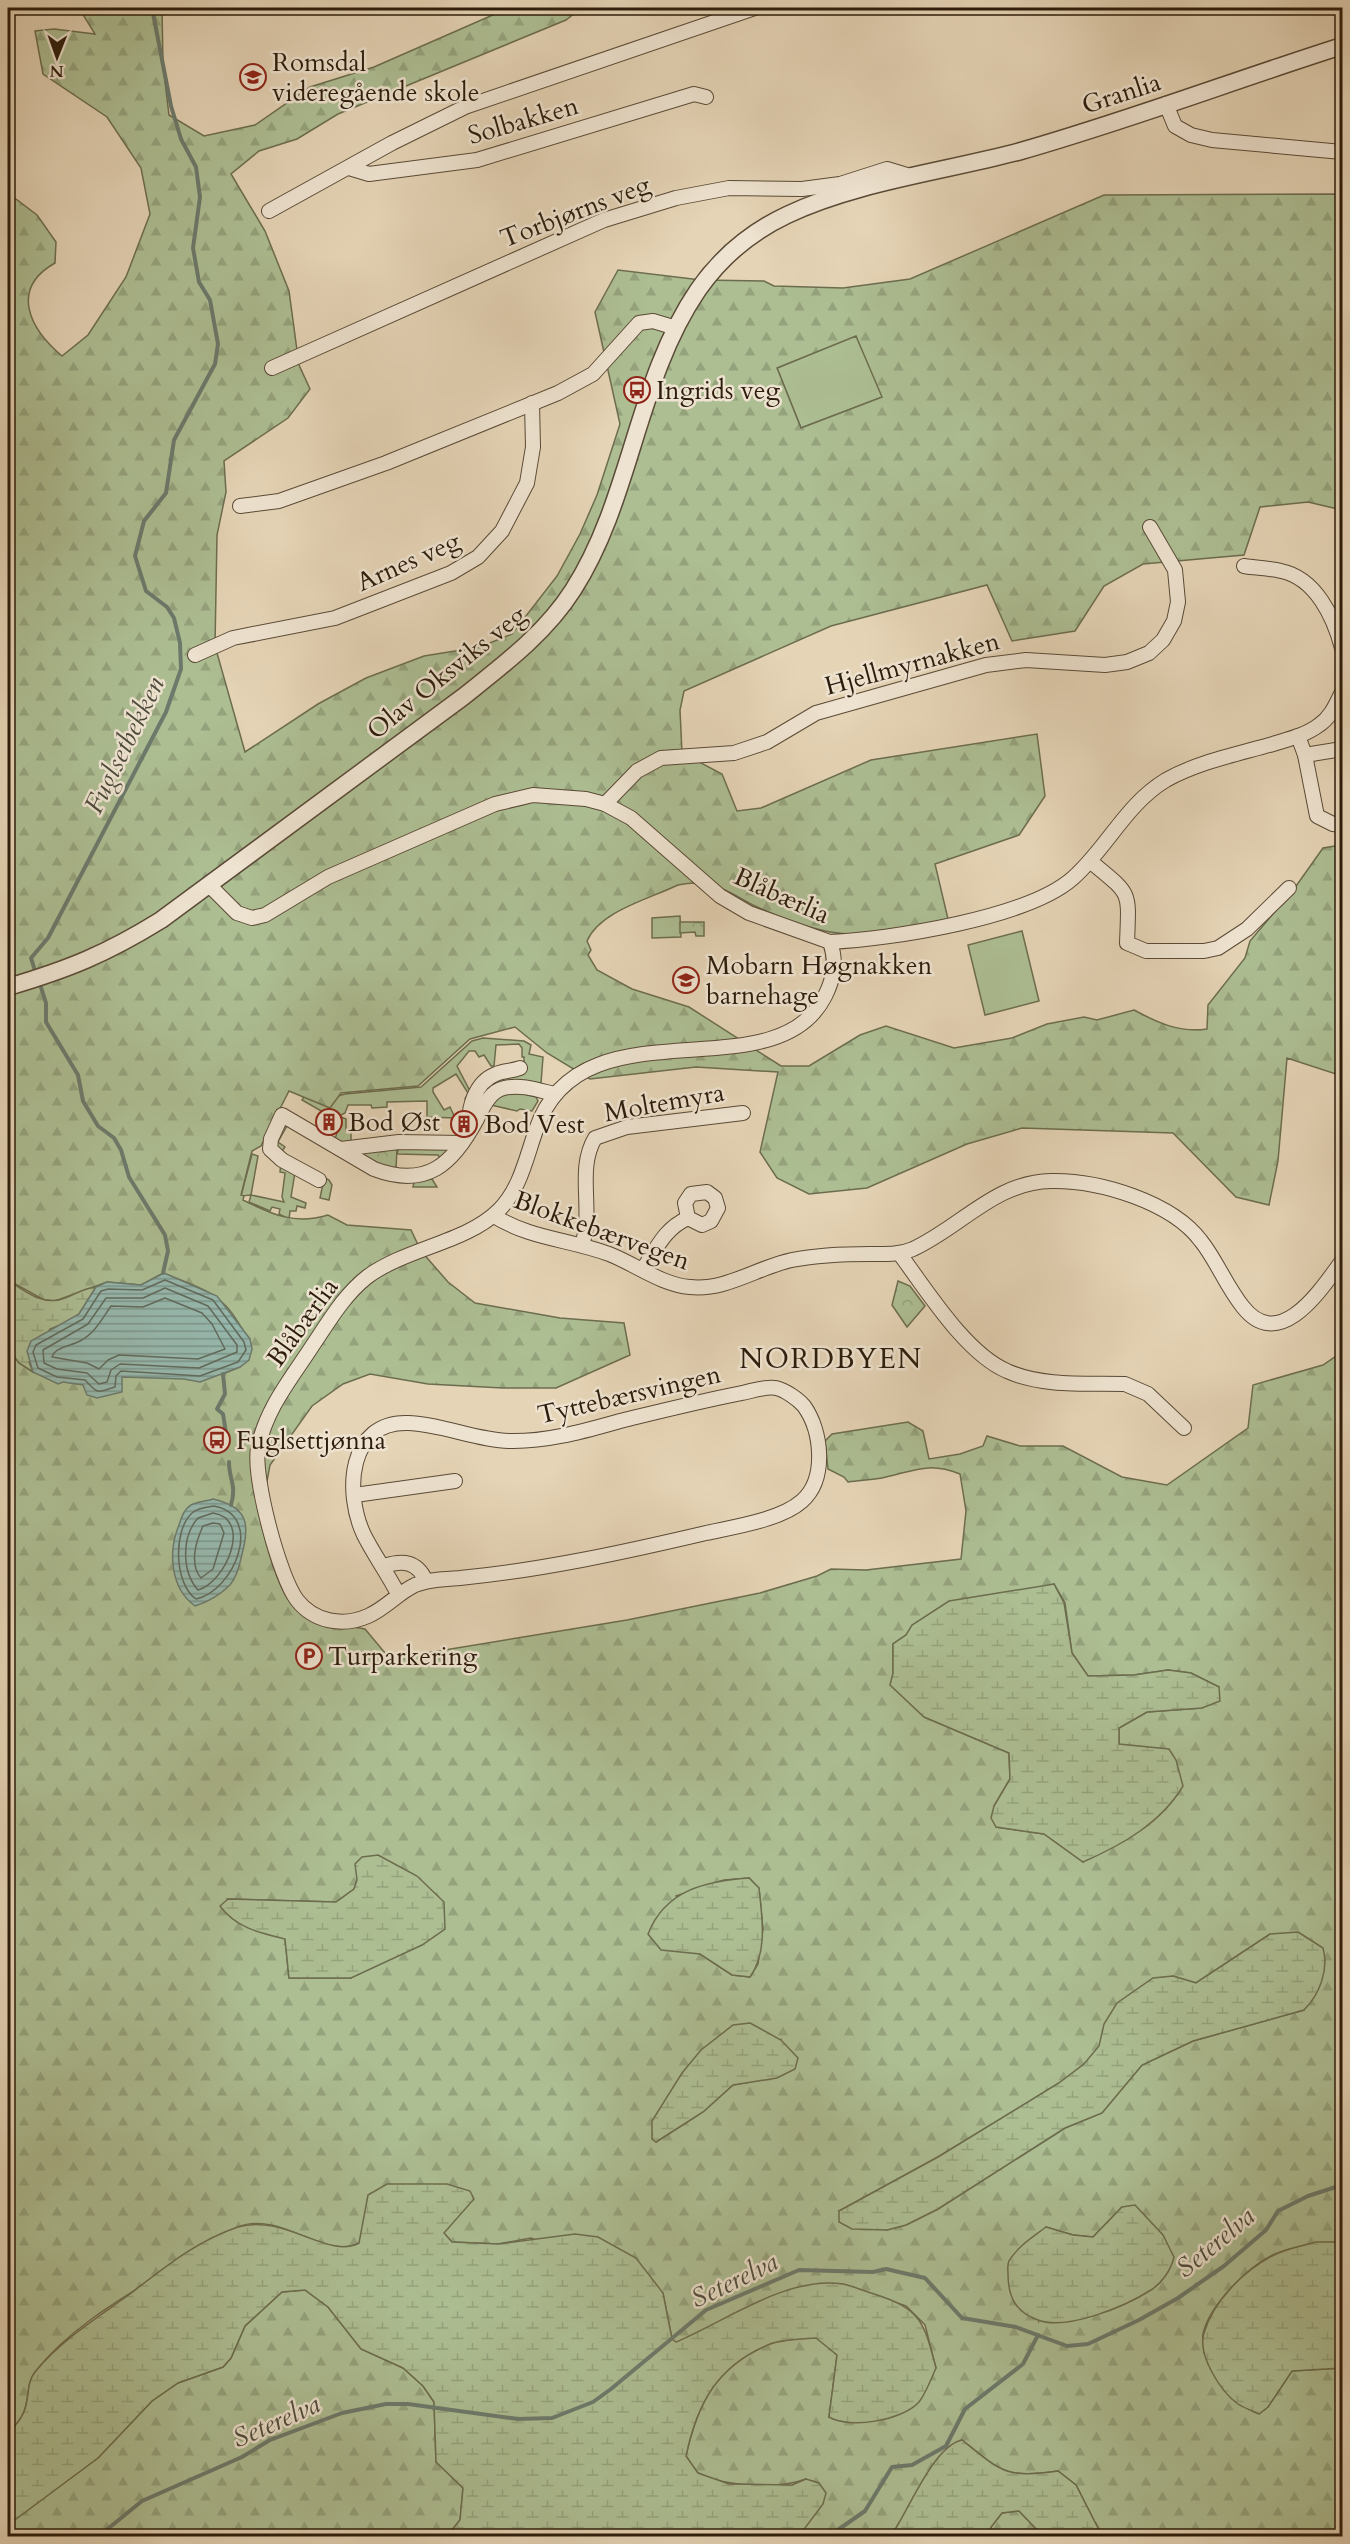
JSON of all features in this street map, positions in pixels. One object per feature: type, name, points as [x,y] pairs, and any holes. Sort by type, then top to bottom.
[{"type":"street","name":"Solbakken","points":[[269,211],[465,107],[755,8]]},
{"type":"street","name":"Granlia","points":[[912,177],[1037,146],[1342,46]]},
{"type":"street","name":"Solbakken","points":[[349,168],[369,174],[477,160],[694,94],[706,97]]},
{"type":"street","points":[[1166,104],[1175,126],[1200,138],[1342,152]]},
{"type":"street","name":"Torbjørns veg","points":[[272,368],[604,220],[676,198],[729,188],[802,189],[840,184],[887,169],[912,177]]},
{"type":"street","name":"Olav Oksviks veg","points":[[8,987],[78,965],[116,948],[210,886],[503,665],[556,613],[584,572],[603,529],[654,382],[676,328],[710,275],[731,252],[754,234],[802,208],[912,177]]},
{"type":"street","points":[[240,506],[279,501],[387,463],[579,383],[593,374],[639,323],[653,321],[676,328]]},
{"type":"street","name":"Arnes veg","points":[[195,656],[233,638],[335,618],[451,573],[478,557],[502,531],[526,483],[533,447],[532,403]]},
{"type":"street","name":"Hjellmyrnakken","points":[[605,804],[637,771],[661,758],[734,753],[767,742],[816,713],[986,665],[1026,660],[1105,665],[1127,662],[1149,653],[1163,640],[1174,621],[1178,602],[1175,570],[1150,527]]},
{"type":"street","points":[[1244,566],[1283,571],[1307,582],[1336,624],[1342,648]]},
{"type":"street","points":[[830,942],[867,940],[907,934],[1021,907],[1054,891],[1071,880],[1090,861],[1133,808],[1166,780],[1189,769],[1298,736],[1320,725],[1333,711],[1342,692]]},
{"type":"street","points":[[1298,736],[1305,755],[1317,816],[1333,824],[1342,825]]},
{"type":"street","points":[[1305,755],[1342,749]]},
{"type":"street","name":"Blåbærlia","points":[[210,886],[237,913],[252,918],[265,915],[328,877],[495,804],[533,795],[586,799],[605,804],[631,818],[720,897],[750,913],[830,942],[835,966],[828,991],[806,1023],[789,1034],[762,1041],[625,1058],[600,1064],[574,1076],[554,1094],[541,1115],[514,1190],[494,1216],[477,1227],[388,1263],[348,1294],[277,1398],[258,1448],[260,1483],[277,1557],[298,1602],[310,1613],[326,1621],[339,1623],[367,1617],[398,1594]]},
{"type":"street","points":[[1090,861],[1120,885],[1128,899],[1127,943],[1146,951],[1204,951],[1227,944],[1289,888]]},
{"type":"street","points":[[471,1131],[470,1109],[478,1089],[495,1074],[520,1068]]},
{"type":"street","points":[[319,1180],[282,1160],[270,1149],[271,1139],[282,1115],[381,1172],[416,1177],[436,1170],[471,1131],[485,1103],[502,1088],[520,1086],[554,1094]]},
{"type":"street","name":"Moltemyra","points":[[582,1245],[589,1224],[585,1162],[588,1150],[595,1138],[627,1127],[743,1113]]},
{"type":"street","points":[[341,1149],[399,1142],[462,1143]]},
{"type":"street","name":"Blokkebærvegen","points":[[494,1216],[525,1233],[582,1245],[676,1284],[707,1287],[791,1260],[899,1253],[923,1244],[1000,1194],[1027,1184],[1050,1181],[1072,1182],[1122,1193],[1148,1202],[1177,1217],[1201,1240],[1244,1308],[1264,1321],[1284,1321],[1299,1313],[1342,1261]]},
{"type":"street","points":[[643,1269],[661,1237],[675,1224],[688,1218]]},
{"type":"street","points":[[899,1253],[960,1332],[983,1356],[1005,1371],[1031,1379],[1125,1384],[1138,1388],[1184,1428]]},
{"type":"street","name":"Tyttebærsvingen","points":[[776,1388],[795,1398],[806,1408],[816,1431],[818,1475],[802,1501],[785,1511],[745,1524],[627,1552],[490,1575],[426,1581],[398,1594],[384,1566],[365,1537],[358,1519],[352,1475],[359,1449],[371,1434],[387,1426],[408,1423],[501,1441],[535,1441],[692,1403],[776,1388]]},
{"type":"street","points":[[355,1495],[454,1481]]},
{"type":"street","points":[[384,1566],[406,1562],[416,1566],[426,1581]]},
{"type":"green space","points":[[79,8],[162,8],[163,65],[169,115],[204,136],[255,125],[310,87],[374,67],[495,14],[517,8],[581,8],[566,20],[338,114],[297,139],[259,151],[231,174],[265,231],[289,291],[299,365],[310,389],[288,418],[224,461],[226,492],[217,535],[215,646],[245,752],[318,704],[366,678],[424,656],[480,647],[512,634],[557,576],[580,534],[597,495],[620,424],[595,312],[618,270],[701,280],[764,281],[774,286],[843,288],[910,279],[1104,195],[1342,194],[1342,510],[1308,502],[1260,507],[1244,555],[1143,564],[1104,586],[1075,631],[1012,641],[987,585],[831,626],[684,691],[680,710],[682,753],[722,774],[737,811],[761,808],[871,760],[1037,734],[1045,796],[1019,835],[935,864],[948,919],[871,934],[825,931],[755,906],[719,887],[690,883],[678,885],[626,907],[603,922],[593,931],[587,941],[591,950],[588,955],[597,970],[632,989],[689,1007],[781,1066],[809,1066],[860,1035],[886,1026],[954,1048],[1012,1038],[1047,1024],[1084,1017],[1097,1020],[1134,1010],[1169,1026],[1188,1030],[1207,1029],[1208,1005],[1245,958],[1250,941],[1294,889],[1323,848],[1342,845],[1342,1076],[1287,1058],[1278,1161],[1269,1205],[1236,1197],[1173,1133],[1022,1128],[967,1144],[867,1188],[809,1194],[777,1178],[760,1152],[778,1072],[696,1067],[590,1079],[547,1053],[515,1027],[470,1039],[418,1086],[341,1093],[330,1108],[289,1091],[261,1146],[252,1151],[241,1195],[244,1196],[243,1200],[284,1217],[305,1219],[328,1215],[347,1225],[411,1230],[421,1251],[448,1282],[475,1303],[560,1318],[624,1323],[630,1355],[556,1388],[428,1384],[370,1374],[343,1384],[312,1406],[270,1465],[265,1492],[276,1555],[304,1600],[335,1624],[365,1629],[390,1659],[627,1620],[760,1593],[817,1576],[831,1569],[866,1570],[961,1559],[966,1511],[960,1474],[940,1468],[923,1468],[881,1478],[848,1482],[844,1477],[828,1469],[825,1441],[832,1434],[908,1422],[923,1431],[929,1459],[960,1454],[983,1446],[987,1436],[1020,1446],[1063,1446],[1122,1477],[1167,1485],[1248,1428],[1253,1385],[1323,1365],[1342,1352],[1342,2242],[1300,2246],[1265,2259],[1242,2277],[1222,2299],[1207,2323],[1203,2339],[1204,2353],[1268,2407],[1292,2371],[1342,2368],[1342,2536],[1106,2536],[1101,2534],[1076,2485],[1058,2471],[1015,2473],[996,2466],[962,2440],[891,2536],[799,2536],[803,2529],[806,2479],[768,2485],[724,2482],[698,2473],[686,2456],[697,2419],[712,2388],[736,2363],[751,2353],[775,2342],[816,2337],[837,2355],[829,2417],[936,2368],[925,2325],[906,2306],[842,2284],[804,2286],[769,2297],[676,2343],[672,2339],[663,2293],[531,2238],[498,2244],[452,2242],[444,2233],[359,2243],[346,2247],[332,2246],[270,2225],[254,2224],[238,2227],[126,2296],[67,2338],[35,2372],[29,2385],[22,2415],[17,2424],[8,2432],[8,1348],[19,1363],[33,1372],[223,1374],[240,1367],[250,1339],[231,1312],[217,1298],[200,1288],[163,1273],[141,1285],[107,1282],[55,1301],[44,1300],[8,1280],[8,193],[37,215],[56,242],[55,263],[41,273],[32,285],[29,309],[41,334],[62,356],[88,335],[126,277],[150,214],[141,168],[107,117],[43,74],[35,31],[54,29],[95,34]],"holes":[[[856,336],[882,397],[801,428],[777,368]],[[1054,1584],[1065,1603],[1072,1653],[1088,1676],[1134,1675],[1168,1670],[1191,1673],[1219,1687],[1202,1708],[1147,1712],[1119,1728],[1119,1744],[1083,1862],[1044,1834],[996,1827],[994,1806],[1010,1779],[1009,1753],[924,1717],[893,1673],[893,1644],[906,1635]],[[749,1878],[759,1888],[763,1929],[758,1964],[750,1977],[732,1975],[700,1954],[676,1896],[724,1880]],[[357,1880],[351,1978],[289,1978],[285,1939],[228,1899],[336,1902],[354,1889]],[[1270,1934],[1304,2010],[1193,2041],[1142,2065],[1102,2113],[1065,2128],[938,2209],[906,2225],[887,2230],[839,2211],[938,2157],[1059,2083],[1084,2064],[1173,1976],[1196,1983]],[[781,2040],[777,2077],[733,2085],[703,2112],[656,2142]],[[1122,2207],[1039,2321],[1046,2227],[1073,2235],[1093,2237]]]},
{"type":"green space","points":[[856,335],[883,397],[801,428],[777,368]]},
{"type":"green space","points":[[680,916],[681,937],[652,938],[652,918]]},
{"type":"green space","points":[[680,922],[704,922],[704,936],[696,936],[695,932],[680,933]]},
{"type":"green space","points":[[1022,931],[1039,1001],[985,1015],[968,945]]},
{"type":"green space","points":[[483,1038],[524,1041],[531,1045],[529,1054],[543,1057],[541,1083],[534,1083],[479,1104],[484,1087],[524,1068],[524,1057],[522,1057],[522,1048],[519,1044],[496,1045],[494,1066],[491,1066],[484,1055],[479,1057],[475,1051],[469,1051],[457,1066],[471,1093],[467,1102],[465,1099],[468,1093],[456,1074],[433,1088],[444,1110],[450,1107],[455,1118],[427,1117],[427,1101],[387,1102],[387,1107],[372,1108],[371,1105],[348,1105],[345,1113],[339,1116],[346,1119],[346,1131],[351,1131],[351,1143],[344,1144],[335,1139],[338,1130],[330,1123],[330,1116],[302,1100],[305,1095],[328,1099],[345,1094],[421,1087],[472,1041]]},
{"type":"green space","points":[[512,1091],[536,1097],[538,1101],[532,1111],[520,1109],[517,1111],[491,1105],[495,1099]]},
{"type":"green space","points":[[284,1122],[288,1124],[278,1142],[285,1147],[282,1151],[284,1155],[329,1180],[332,1185],[329,1200],[320,1198],[324,1179],[276,1154],[276,1134]]},
{"type":"green space","points":[[397,1147],[396,1170],[394,1171],[358,1156],[357,1149]]},
{"type":"green space","points":[[399,1147],[449,1149],[442,1161],[438,1155],[397,1154]]},
{"type":"green space","points":[[252,1154],[258,1156],[251,1195],[241,1196]]},
{"type":"green space","points":[[281,1162],[295,1172],[291,1197],[306,1203],[305,1208],[297,1206],[296,1211],[290,1211],[289,1219],[279,1214],[280,1209],[272,1207],[270,1211],[249,1202],[251,1195],[284,1202],[282,1197],[285,1173],[280,1172]]},
{"type":"green space","points":[[432,1179],[437,1187],[413,1187],[414,1182]]},
{"type":"green space","points":[[8,1280],[21,1289],[49,1301],[96,1287],[79,1314],[70,1321],[50,1329],[29,1362],[33,1372],[19,1363],[8,1348]]},
{"type":"green space","points":[[898,1281],[910,1286],[925,1306],[907,1327],[892,1305]]},
{"type":"green space","points":[[1054,1584],[1064,1603],[1072,1653],[1088,1676],[1134,1675],[1168,1670],[1191,1673],[1219,1687],[1220,1701],[1202,1708],[1147,1712],[1119,1728],[1119,1744],[1169,1749],[1176,1760],[1183,1786],[1164,1811],[1139,1832],[1083,1862],[1044,1834],[996,1827],[991,1818],[994,1806],[1010,1779],[1009,1753],[924,1717],[890,1685],[893,1673],[893,1644],[906,1635],[912,1625],[949,1601]]},
{"type":"green space","points":[[378,1855],[417,1876],[444,1902],[445,1929],[422,1945],[351,1978],[289,1978],[285,1939],[241,1925],[220,1906],[228,1899],[336,1902],[354,1889],[357,1880],[355,1864],[362,1857]]},
{"type":"green space","points":[[749,1878],[759,1888],[762,1934],[762,1945],[756,1967],[750,1977],[732,1975],[700,1954],[661,1950],[648,1934],[655,1919],[676,1898],[703,1885]]},
{"type":"green space","points":[[1298,1932],[1323,1948],[1325,1956],[1324,1973],[1319,1989],[1304,2010],[1193,2041],[1142,2065],[1102,2113],[1065,2128],[938,2209],[906,2225],[887,2230],[852,2229],[839,2222],[839,2211],[938,2157],[1059,2083],[1084,2064],[1099,2046],[1104,2024],[1117,2003],[1153,1978],[1173,1976],[1196,1983],[1270,1934]]},
{"type":"green space","points":[[750,2023],[781,2040],[798,2058],[795,2069],[777,2078],[733,2085],[703,2112],[656,2142],[652,2139],[652,2121],[682,2073],[701,2050],[733,2025]]},
{"type":"green space","points":[[387,2184],[447,2184],[470,2191],[474,2199],[444,2233],[452,2242],[498,2244],[575,2234],[598,2237],[636,2258],[663,2293],[672,2339],[676,2342],[779,2293],[800,2286],[822,2283],[843,2284],[890,2300],[912,2312],[924,2329],[936,2368],[922,2398],[911,2409],[888,2418],[862,2423],[838,2421],[829,2417],[837,2355],[816,2338],[775,2342],[736,2363],[723,2375],[696,2419],[686,2456],[698,2473],[729,2484],[792,2485],[806,2479],[819,2483],[826,2493],[823,2504],[799,2536],[447,2536],[460,2520],[463,2488],[436,2462],[434,2402],[423,2386],[403,2368],[361,2349],[328,2307],[305,2290],[282,2292],[245,2326],[231,2358],[223,2367],[178,2383],[152,2401],[98,2458],[8,2525],[8,2432],[22,2416],[31,2378],[56,2350],[181,2256],[208,2240],[238,2227],[255,2224],[272,2226],[334,2246],[347,2247],[359,2243],[368,2195]]},
{"type":"green space","points":[[1135,2205],[1163,2235],[1174,2257],[1168,2271],[1155,2287],[1127,2303],[1080,2320],[1050,2323],[1030,2317],[1018,2308],[1009,2289],[1008,2266],[1009,2261],[1021,2246],[1046,2227],[1073,2235],[1093,2237],[1122,2207]]},
{"type":"green space","points":[[1316,2242],[1342,2242],[1342,2368],[1292,2371],[1268,2407],[1259,2414],[1238,2404],[1218,2382],[1204,2352],[1204,2333],[1208,2321],[1222,2299],[1251,2270],[1277,2254]]},
{"type":"green space","points":[[305,2290],[328,2307],[361,2349],[403,2368],[423,2386],[434,2402],[436,2462],[463,2488],[460,2520],[447,2536],[8,2536],[8,2525],[13,2520],[98,2458],[152,2401],[178,2383],[223,2367],[231,2358],[245,2326],[282,2292]]},
{"type":"green space","points":[[962,2440],[987,2460],[1006,2471],[1026,2474],[1058,2471],[1076,2485],[1101,2534],[1106,2536],[1043,2536],[1019,2511],[1002,2513],[991,2527],[988,2536],[891,2536],[931,2467],[951,2445]]},
{"type":"green space","points":[[1019,2511],[1043,2536],[988,2536],[991,2527],[1002,2513]]},
{"type":"water","name":"Fuglsettjønna","points":[[164,1273],[217,1296],[250,1339],[252,1349],[249,1360],[240,1367],[200,1382],[184,1379],[122,1377],[122,1392],[97,1398],[87,1395],[83,1385],[63,1382],[58,1384],[33,1372],[27,1351],[31,1341],[79,1314],[96,1287],[107,1282],[141,1285]]},
{"type":"water","points":[[213,1499],[225,1502],[240,1512],[244,1518],[246,1534],[235,1578],[214,1598],[195,1606],[180,1589],[176,1579],[173,1546],[186,1509],[193,1504]]},
{"type":"waterway","name":"Fuglsetbekken","points":[[36,974],[31,958],[48,938],[166,712],[181,669],[180,643],[174,618],[167,607],[146,591],[135,556],[144,521],[166,493],[174,440],[215,364],[218,344],[210,300],[199,282],[193,248],[200,197],[196,167],[181,139],[171,106],[152,8]]},
{"type":"waterway","name":"Fuglsetbekken","points":[[39,981],[46,1003],[46,1022],[78,1075],[83,1101],[98,1126],[114,1138],[121,1150],[129,1177],[165,1235],[168,1251],[163,1273]]},
{"type":"waterway","points":[[223,1374],[225,1394],[217,1409],[223,1414],[226,1433]]},
{"type":"waterway","points":[[229,1462],[233,1487],[231,1505]]},
{"type":"waterway","name":"Seterelva","points":[[99,2536],[142,2501],[242,2457],[270,2440],[342,2413],[386,2404],[408,2404],[518,2419],[552,2418],[593,2402],[706,2310],[799,2270],[873,2272],[886,2269],[925,2278],[962,2318],[1016,2327],[1067,2346],[1088,2344],[1139,2320],[1178,2298],[1224,2266],[1266,2230],[1278,2211],[1308,2196],[1342,2185]]},
{"type":"waterway","points":[[829,2536],[865,2511],[892,2467],[912,2465],[946,2446],[965,2409],[1023,2364],[1038,2335]]},
{"type":"place","name":"Romsdal videregående skole","points":[[253,77]]},
{"type":"place","name":"Ingrids veg","points":[[637,390]]},
{"type":"place","name":"Mobarn Høgnakken barnehage","points":[[686,980]]},
{"type":"place","name":"Bod Øst","points":[[329,1122]]},
{"type":"place","name":"Bod Vest","points":[[464,1124]]},
{"type":"place","name":"Fuglsettjønna","points":[[217,1440]]},
{"type":"place","name":"Turparkering","points":[[309,1656]]},
{"type":"district","name":"NORDBYEN","points":[[831,1358]]}]
